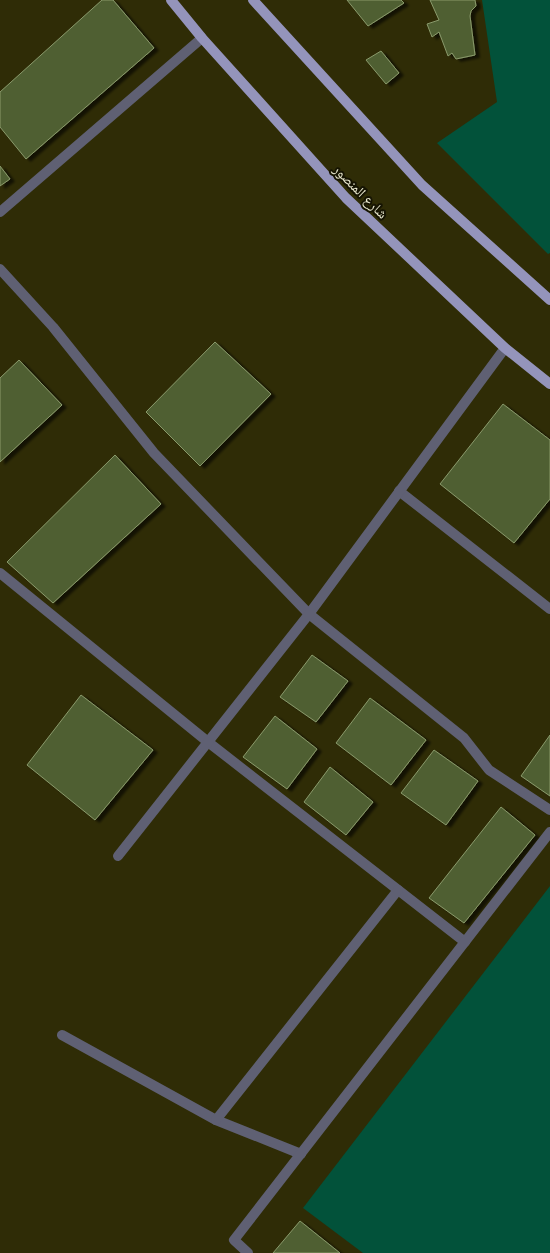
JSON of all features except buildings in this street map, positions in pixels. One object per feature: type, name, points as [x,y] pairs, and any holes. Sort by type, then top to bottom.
[{"type":"main road","name":"شارع المنصور","points":[[171,0],[202,38],[346,198],[505,348],[550,384]]},
{"type":"main road","points":[[255,1],[422,185],[550,300]]},
{"type":"street","points":[[0,212],[202,38]]},
{"type":"street","points":[[0,269],[53,327],[154,453],[309,614],[464,738],[489,770],[550,810]]},
{"type":"street","points":[[118,856],[309,614],[398,491],[505,348]]},
{"type":"street","points":[[398,491],[550,609]]},
{"type":"street","points":[[0,573],[208,742],[465,942]]},
{"type":"street","points":[[248,1253],[234,1240],[550,832]]},
{"type":"street","points":[[216,1120],[398,890]]},
{"type":"street","points":[[62,1035],[216,1120],[301,1154]]},
{"type":"green space","points":[[482,0],[550,0],[550,253],[548,254],[437,143],[497,102]]},
{"type":"green space","points":[[550,886],[550,1253],[363,1253],[303,1208]]}]
